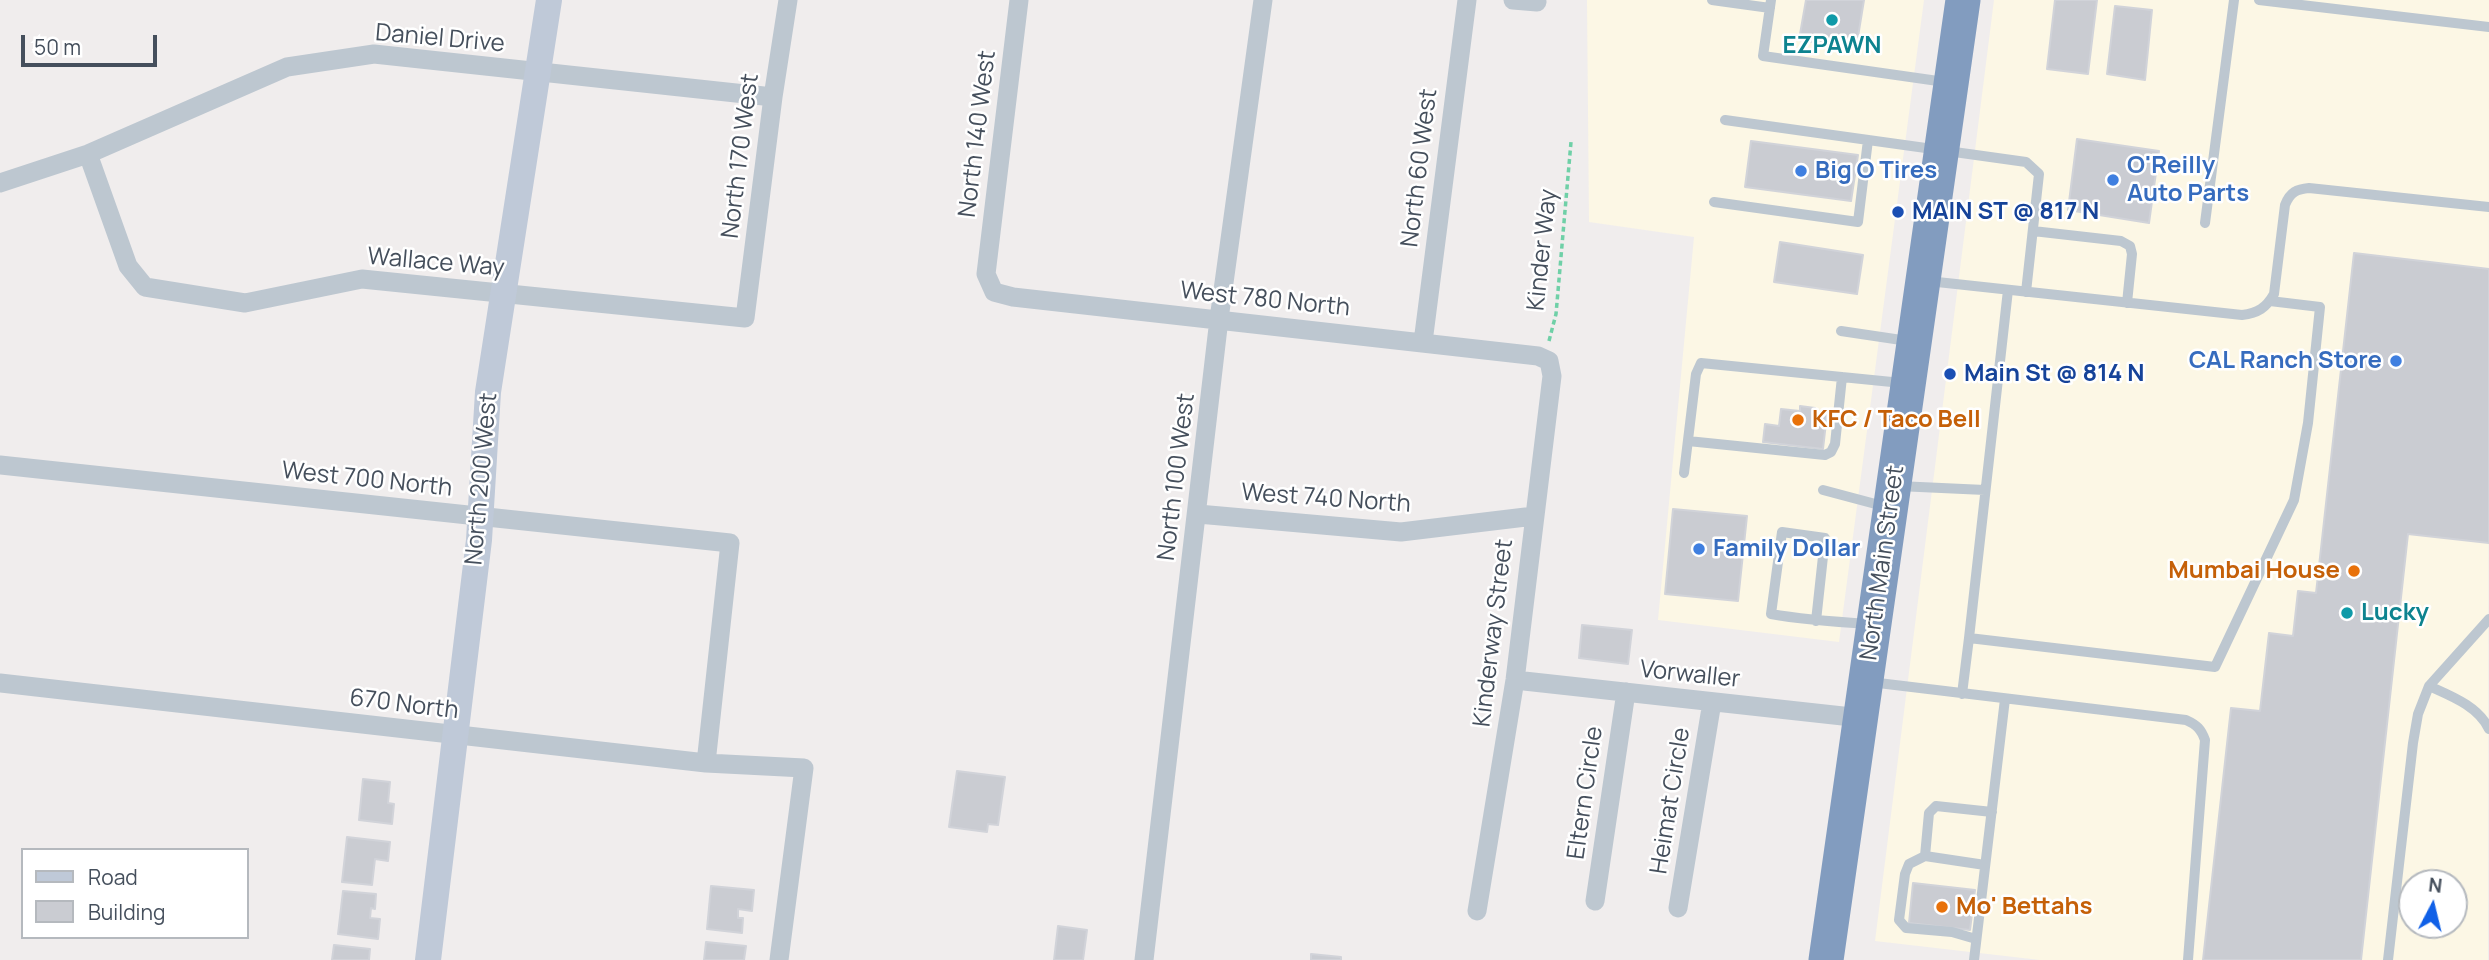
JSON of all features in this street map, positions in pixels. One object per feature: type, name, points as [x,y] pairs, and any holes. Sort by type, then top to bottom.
[{"type":"highway","name":"North Main Street","points":[[1826,960],[1963,0]]},
{"type":"street","name":"North 200 West","points":[[428,960],[481,518],[488,392],[549,0]]},
{"type":"street","name":"North 170 West","points":[[745,318],[788,0]]},
{"type":"street","name":"North 140 West","points":[[986,274],[1019,0]]},
{"type":"street","name":"North 100 West","points":[[1143,960],[1198,514],[1219,319],[1263,0]]},
{"type":"street","name":"North 60 West","points":[[1423,342],[1467,0]]},
{"type":"street","points":[[1513,0],[1536,2]]},
{"type":"street","name":"Daniel Drive","points":[[0,183],[88,154],[287,67],[374,54],[773,97]]},
{"type":"street","name":"Wallace Way","points":[[88,154],[128,266],[145,287],[245,303],[362,279],[745,318]]},
{"type":"street","name":"West 780 North","points":[[986,274],[994,292],[1013,297],[1423,342],[1538,356],[1549,361]]},
{"type":"street","name":"Kinderway Street","points":[[1477,911],[1515,680],[1552,376],[1549,361]]},
{"type":"street","name":"West 700 North","points":[[0,465],[730,543],[706,762]]},
{"type":"street","name":"West 740 North","points":[[1198,514],[1401,532],[1534,516]]},
{"type":"street","name":"Vorwaller","points":[[1515,680],[1861,718]]},
{"type":"street","name":"670 North","points":[[0,683],[456,736],[706,762],[804,768],[779,960]]},
{"type":"street","name":"Eltern Circle","points":[[1595,901],[1626,692]]},
{"type":"street","name":"Heimat Circle","points":[[1678,908],[1712,702]]},
{"type":"lane","points":[[1712,0],[1770,4],[1763,56],[1952,83]]},
{"type":"lane","points":[[2205,223],[2234,0]]},
{"type":"lane","points":[[2259,0],[2489,27]]},
{"type":"lane","points":[[1725,120],[2026,162],[2039,174],[2025,292]]},
{"type":"lane","points":[[1714,201],[1858,222],[1868,140]]},
{"type":"lane","points":[[1924,281],[2242,315],[2255,313],[2270,301],[2276,281],[2286,205],[2289,196],[2297,189],[2309,188],[2489,207]]},
{"type":"lane","points":[[2032,231],[2121,241],[2130,246],[2132,254],[2127,303]]},
{"type":"lane","points":[[1962,694],[2008,290]]},
{"type":"lane","points":[[1969,638],[2215,667],[2294,500],[2308,424],[2320,307],[2270,301]]},
{"type":"lane","points":[[1841,331],[1915,341]]},
{"type":"lane","points":[[1684,473],[1696,374],[1701,363],[1910,384]]},
{"type":"lane","points":[[1688,441],[1825,455],[1831,452],[1835,444],[1842,377]]},
{"type":"lane","points":[[1823,490],[1892,497],[1985,490]]},
{"type":"lane","points":[[1816,621],[1825,538],[1782,532],[1771,614],[1816,621],[1874,625]]},
{"type":"lane","points":[[2388,960],[2418,714],[2429,686],[2489,619]]},
{"type":"lane","points":[[1866,682],[2186,720],[2196,724],[2205,740],[2188,960]]},
{"type":"lane","points":[[2429,686],[2458,699],[2474,710],[2489,729]]},
{"type":"lane","points":[[1974,960],[2005,699]]},
{"type":"lane","points":[[1925,856],[1929,813],[1936,806],[1992,812]]},
{"type":"lane","points":[[1976,939],[1952,932],[1906,928],[1899,920],[1905,874],[1909,864],[1925,856],[1985,865]]},
{"type":"path","name":"Kinder Way","points":[[1549,361],[1549,341],[1556,314],[1571,142]]},
{"type":"shaded area","points":[[1587,0],[1924,0],[1839,642],[1658,620],[1694,237],[1589,222]]},
{"type":"shaded area","points":[[1994,0],[2489,0],[2488,960],[2040,960],[1875,941]]},
{"type":"building","name":"EZPAWN","points":[[1806,0],[1864,0],[1856,49],[1799,40]]},
{"type":"building","points":[[2055,0],[2097,0],[2088,74],[2047,69]]},
{"type":"building","points":[[2115,6],[2152,10],[2145,80],[2107,74]]},
{"type":"building","name":"O'Reilly Auto Parts","points":[[2077,139],[2159,151],[2149,223],[2068,210]]},
{"type":"building","name":"Big O Tires","points":[[1751,141],[1858,155],[1851,201],[1745,187]]},
{"type":"building","points":[[1780,242],[1863,255],[1857,294],[1774,282]]},
{"type":"building","name":"Lucky","points":[[2354,253],[2489,269],[2489,543],[2408,534],[2361,960],[2203,960],[2231,708],[2260,711],[2269,633],[2293,636],[2298,591],[2316,593]]},
{"type":"building","points":[[1800,406],[1815,408],[1815,413],[1827,414],[1823,449],[1763,442],[1765,424],[1779,426],[1781,409],[1800,411]]},
{"type":"building","points":[[1673,509],[1747,516],[1738,601],[1665,594]]},
{"type":"building","points":[[1582,625],[1632,630],[1628,664],[1579,658]]},
{"type":"building","points":[[957,771],[1005,777],[998,825],[988,824],[987,832],[949,827]]},
{"type":"building","points":[[363,779],[390,782],[388,803],[394,804],[392,824],[359,820]]},
{"type":"building","points":[[347,837],[390,842],[388,861],[375,859],[372,885],[342,882]]},
{"type":"building","name":"Mo' Bettahs","points":[[1913,883],[1975,890],[1970,930],[1909,923]]},
{"type":"building","points":[[711,886],[754,890],[752,911],[738,909],[738,918],[743,918],[742,933],[707,929]]},
{"type":"building","points":[[343,891],[376,894],[375,909],[371,908],[370,918],[380,919],[378,939],[338,934]]},
{"type":"building","points":[[1058,926],[1087,930],[1083,960],[1054,960]]},
{"type":"building","points":[[706,942],[746,946],[744,960],[704,960]]},
{"type":"building","points":[[334,945],[370,949],[369,960],[332,960]]},
{"type":"building","points":[[1311,954],[1341,957],[1341,960],[1311,960]]},
{"type":"place","name":"EZPAWN","points":[[1832,20]]},
{"type":"place","name":"Big O Tires","points":[[1801,171]]},
{"type":"place","name":"O'Reilly Auto Parts","points":[[2113,180]]},
{"type":"place","name":"MAIN ST @ 817 N","points":[[1898,212]]},
{"type":"place","name":"CAL Ranch Store","points":[[2396,361]]},
{"type":"place","name":"Main St @ 814 N","points":[[1950,374]]},
{"type":"place","name":"KFC / Taco Bell","points":[[1798,420]]},
{"type":"place","name":"Family Dollar","points":[[1699,549]]},
{"type":"place","name":"Mumbai House","points":[[2354,571]]},
{"type":"place","name":"Lucky","points":[[2347,613]]},
{"type":"place","name":"Mo' Bettahs","points":[[1942,907]]}]
